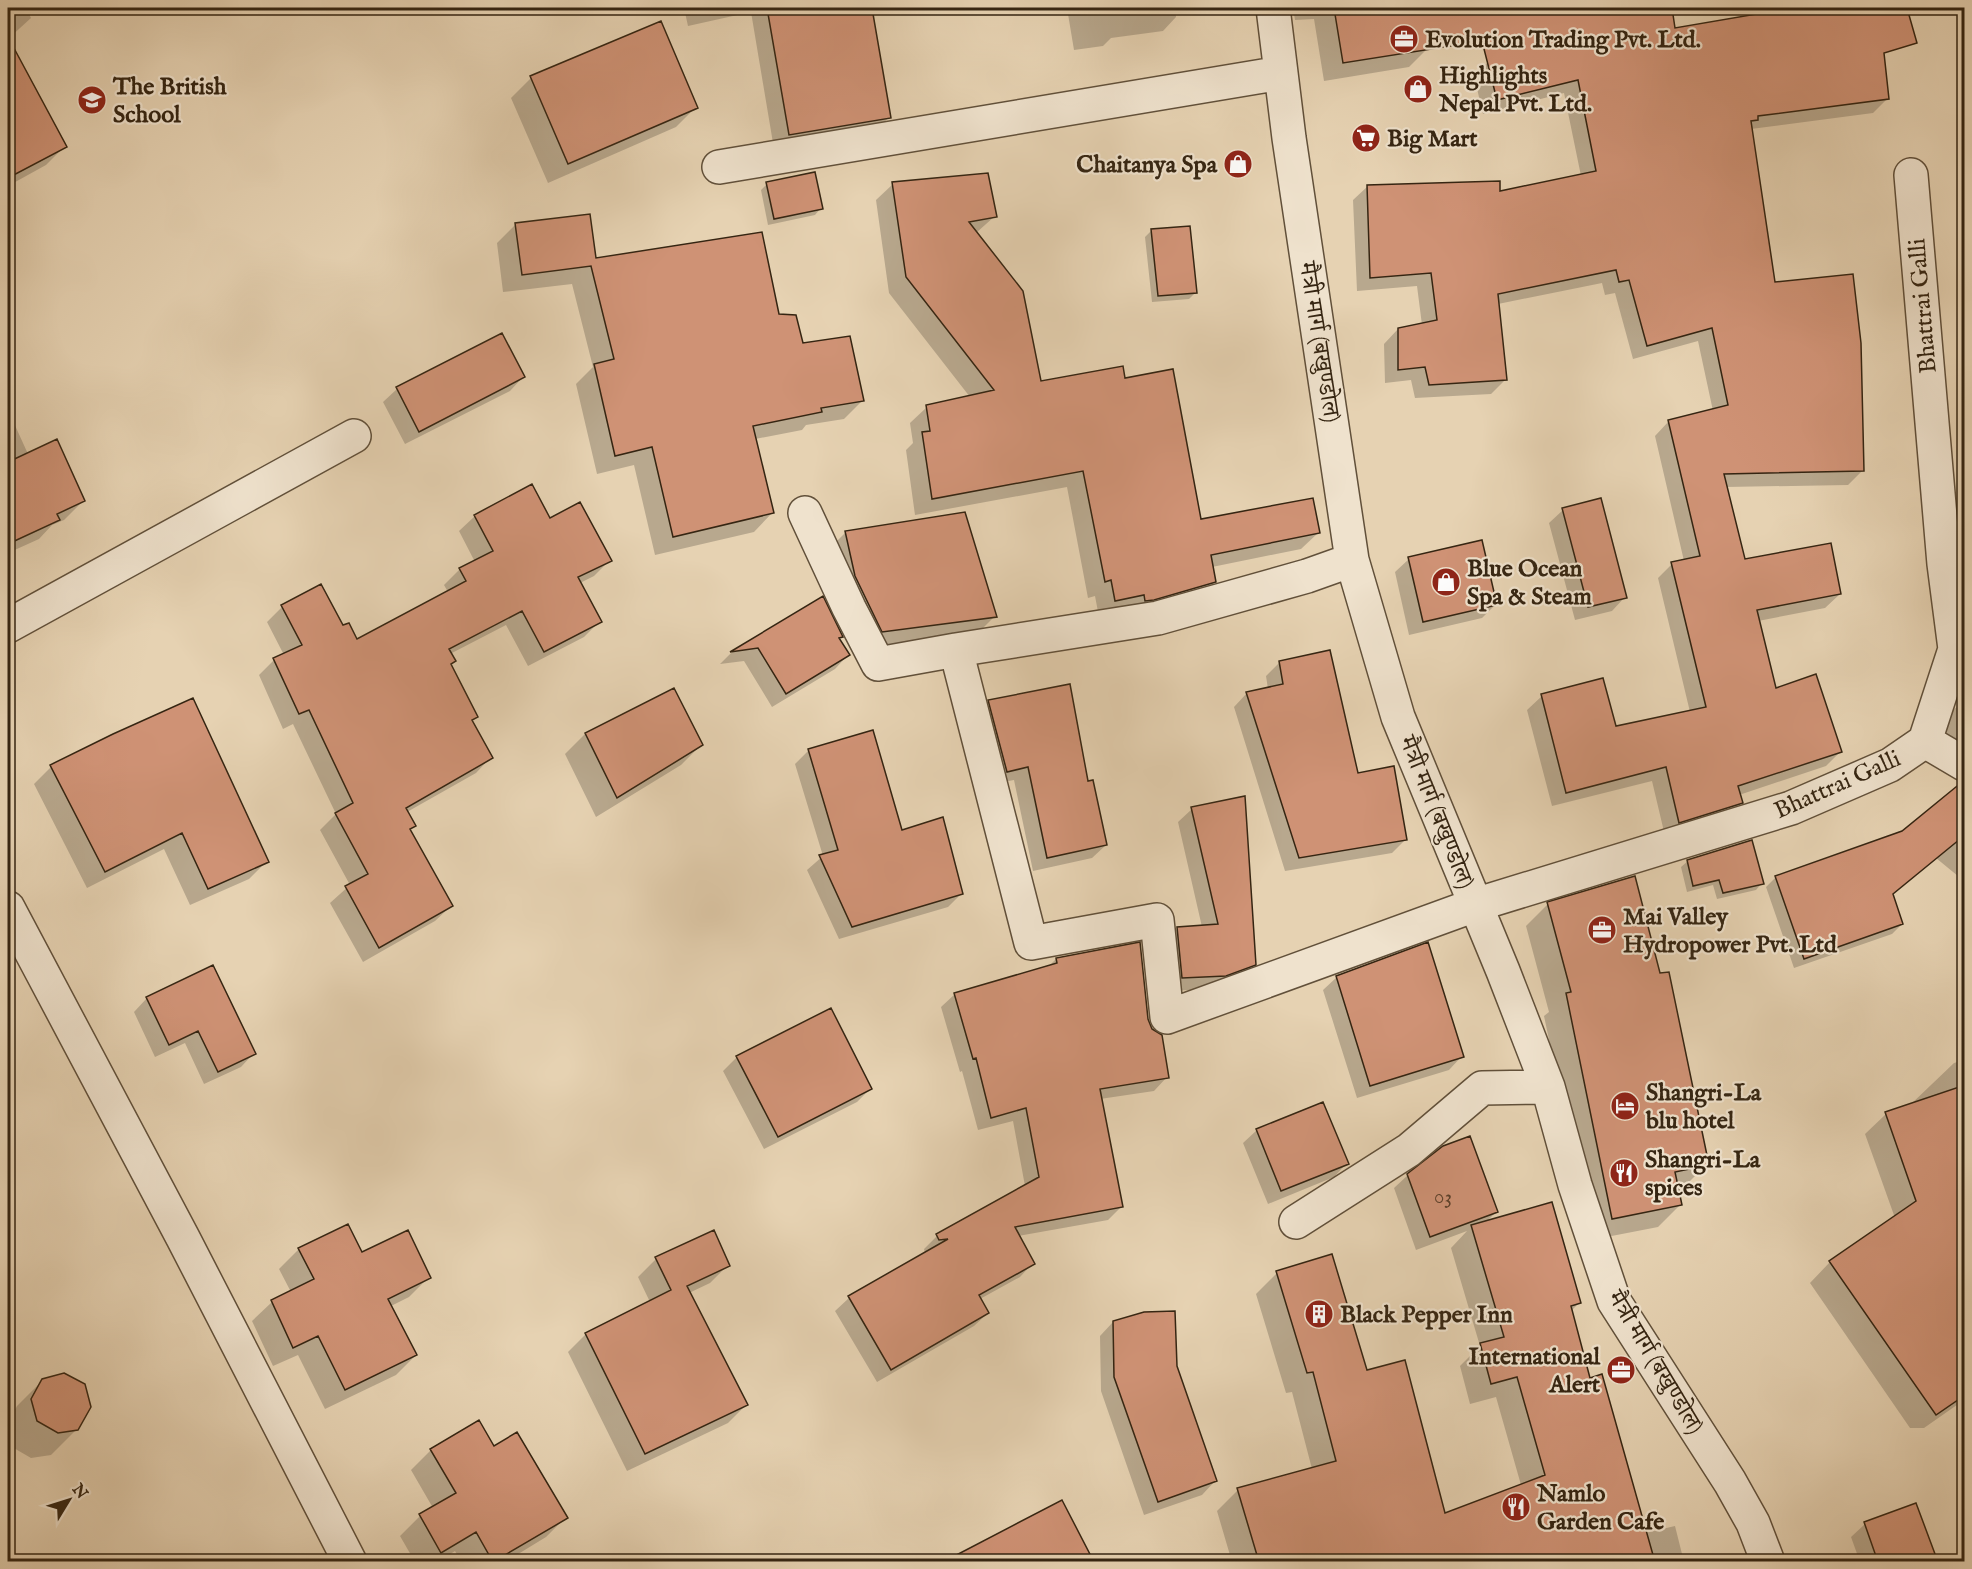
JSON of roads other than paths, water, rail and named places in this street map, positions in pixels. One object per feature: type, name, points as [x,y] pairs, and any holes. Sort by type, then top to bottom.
[{"type":"street","name":"मैत्री मार्ग (बखुण्डोल)","points":[[1273,8],[1352,560],[1398,717],[1503,971],[1548,1088],[1575,1185],[1614,1301],[1730,1482],[1753,1523],[1768,1562]]},
{"type":"street","points":[[719,167],[1281,73]]},
{"type":"street","name":"Bhattrai Galli","points":[[956,650],[1030,943],[1157,920],[1167,1017],[1475,905],[1791,808],[1890,765],[1925,741],[1955,649],[1944,564],[1911,175]]},
{"type":"street","points":[[8,626],[354,436]]},
{"type":"street","points":[[805,513],[878,664],[1158,618],[1307,576],[1352,560]]},
{"type":"street","points":[[1925,741],[1965,764]]},
{"type":"street","points":[[8,908],[183,1238],[350,1562]]},
{"type":"street","points":[[1296,1222],[1408,1150],[1482,1088],[1548,1088]]},
{"type":"place","name":"Evolution Trading Pvt. Ltd.","points":[[1404,39]]},
{"type":"place","name":"Highlights Nepal Pvt. Ltd.","points":[[1418,89]]},
{"type":"place","name":"The British School","points":[[92,100]]},
{"type":"place","name":"Big Mart","points":[[1366,138]]},
{"type":"place","name":"Chaitanya Spa","points":[[1238,164]]},
{"type":"place","name":"Blue Ocean Spa & Steam","points":[[1446,582]]},
{"type":"place","name":"Mai Valley Hydropower Pvt. Ltd","points":[[1602,930]]},
{"type":"place","name":"Shangri-La blu hotel","points":[[1625,1106]]},
{"type":"place","name":"Shangri-La spices","points":[[1624,1173]]},
{"type":"place","name":"Black Pepper Inn","points":[[1319,1314]]},
{"type":"place","name":"International Alert","points":[[1621,1370]]},
{"type":"place","name":"Namlo Garden Cafe","points":[[1516,1507]]}]
